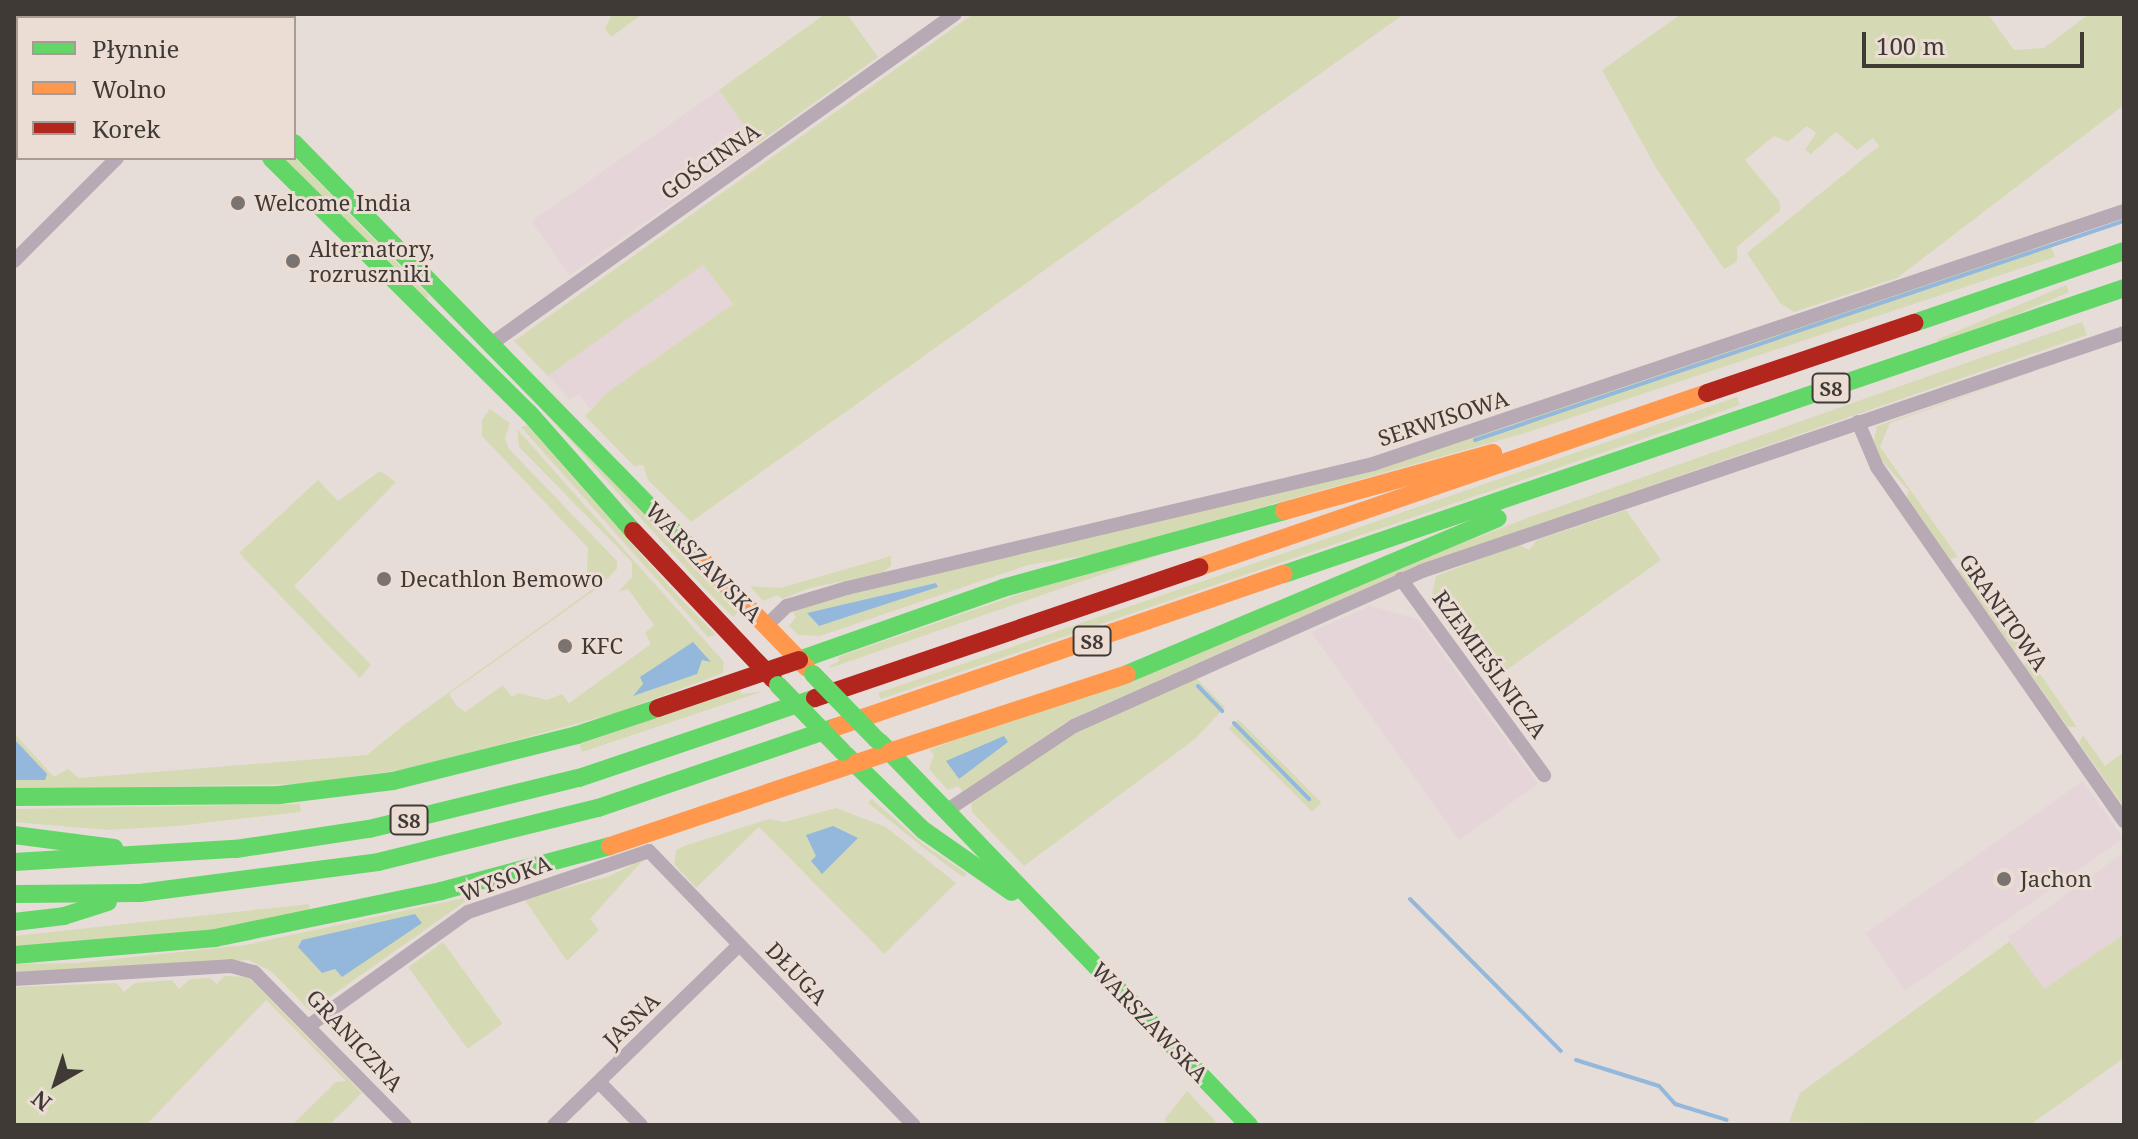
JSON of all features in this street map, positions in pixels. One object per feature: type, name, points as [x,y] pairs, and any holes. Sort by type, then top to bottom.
[{"type":"main road","name":"WARSZAWSKA","points":[[296,145],[1249,1125]]},
{"type":"main road","name":"WARSZAWSKA","points":[[273,160],[399,288],[529,413],[686,591],[849,758],[923,830],[1051,918]]},
{"type":"main road","name":"S8","points":[[14,862],[161,856],[369,829],[579,778],[2124,251]]},
{"type":"main road","name":"S8","points":[[14,894],[140,893],[378,862],[598,808],[2124,288]]},
{"type":"main road","points":[[14,797],[242,797],[353,788],[522,751],[765,671],[806,667],[1003,588],[1454,460],[1580,438]]},
{"type":"main road","points":[[14,955],[215,938],[441,891],[611,846],[883,746],[1130,673],[1482,526],[1586,472]]},
{"type":"main road","points":[[14,835],[161,856]]},
{"type":"main road","points":[[14,922],[64,916],[140,893]]},
{"type":"street","name":"GOŚCINNA","points":[[491,344],[955,14]]},
{"type":"street","points":[[14,261],[115,160]]},
{"type":"street","name":"SERWISOWA","points":[[766,626],[787,606],[847,588],[1373,464],[2124,211]]},
{"type":"street","points":[[946,811],[1074,726],[1401,579],[2124,333]]},
{"type":"street","name":"GRANITOWA","points":[[1858,422],[1877,467],[2124,821]]},
{"type":"street","name":"RZEMIEŚLNICZA","points":[[1401,579],[1544,775]]},
{"type":"street","name":"DŁUGA","points":[[649,851],[914,1125]]},
{"type":"street","name":"WYSOKA","points":[[310,1025],[468,912],[649,851]]},
{"type":"street","name":"JASNA","points":[[554,1125],[739,945]]},
{"type":"street","name":"GRANICZNA","points":[[14,979],[231,966],[254,972],[273,986],[405,1125]]},
{"type":"street","points":[[599,1082],[641,1125]]},
{"type":"shaded area","points":[[719,90],[757,144],[569,275],[531,221]]},
{"type":"shaded area","points":[[703,264],[734,303],[590,409],[579,394],[570,400],[548,376]]},
{"type":"shaded area","points":[[1370,606],[1418,619],[1538,784],[1459,840],[1311,632]]},
{"type":"shaded area","points":[[2083,781],[2123,838],[1905,991],[1865,934]]},
{"type":"shaded area","points":[[2124,852],[2124,934],[2044,990],[2008,937]]},
{"type":"green space","points":[[612,14],[641,15],[611,37],[605,29]]},
{"type":"green space","points":[[825,14],[847,14],[878,57],[757,144],[719,90]]},
{"type":"green space","points":[[973,14],[1404,14],[691,522],[648,480],[643,465],[634,466],[585,416],[608,392],[733,304],[703,265],[548,376],[514,341]]},
{"type":"green space","points":[[1681,14],[1988,14],[2014,50],[2044,48],[2089,14],[2124,14],[2124,105],[1897,278],[1794,312],[1780,303],[1747,253],[1879,146],[1873,138],[1857,150],[1836,132],[1811,154],[1805,150],[1816,133],[1807,126],[1788,142],[1774,136],[1745,160],[1780,202],[1780,211],[1737,247],[1737,262],[1724,269],[1656,168],[1602,70]]},
{"type":"green space","points":[[296,159],[429,296],[425,300],[286,160]]},
{"type":"green space","points":[[2049,241],[2055,257],[1525,433],[1095,554],[1028,565],[820,636],[798,635],[789,626],[796,617],[793,612],[807,605],[1401,461]]},
{"type":"green space","points":[[2066,285],[2069,292],[1940,347],[1937,340]]},
{"type":"green space","points":[[2082,322],[2087,335],[1412,568],[1069,720],[963,792],[958,786],[948,790],[929,769],[934,754],[929,750],[1527,518]]},
{"type":"green space","points":[[2070,359],[1890,423],[1880,447],[1958,557],[1950,559],[1906,497],[1909,491],[1881,460],[1873,444],[1877,426]]},
{"type":"green space","points":[[529,395],[739,611],[733,617],[704,588]]},
{"type":"green space","points":[[1737,397],[1740,405],[1669,430],[881,699],[878,693]]},
{"type":"green space","points":[[490,409],[510,423],[505,438],[509,449],[617,561],[617,569],[599,587],[449,694],[456,705],[465,712],[503,685],[512,697],[518,693],[547,700],[562,694],[569,703],[651,644],[645,633],[654,625],[628,589],[618,592],[632,577],[632,562],[519,447],[517,429],[724,662],[723,673],[616,713],[413,768],[305,784],[14,789],[14,733],[54,777],[68,769],[79,778],[367,755],[405,724],[597,586],[587,573],[588,548],[482,436],[482,420]]},
{"type":"green space","points":[[527,425],[716,635],[708,637],[521,427]]},
{"type":"green space","points":[[380,471],[396,482],[294,586],[371,665],[360,678],[239,553],[318,480],[338,501]]},
{"type":"green space","points":[[1626,510],[1661,560],[1494,679],[1432,595],[1436,576],[1518,544],[1529,550],[1537,540]]},
{"type":"green space","points":[[1176,549],[829,666],[839,661],[838,657],[1083,572]]},
{"type":"green space","points":[[891,556],[891,566],[882,573],[810,588],[782,599],[778,595],[763,601],[750,586],[780,588]]},
{"type":"green space","points":[[1962,564],[2023,650],[2021,652],[2014,650],[1958,571]]},
{"type":"green space","points":[[2029,658],[2077,727],[2068,727],[2024,665]]},
{"type":"green space","points":[[1196,678],[1225,707],[1195,739],[1024,866],[972,812],[971,801],[1078,731]]},
{"type":"green space","points":[[739,689],[742,694],[764,691],[582,752],[580,744]]},
{"type":"green space","points":[[1238,719],[1321,802],[1312,812],[1229,728]]},
{"type":"green space","points":[[2083,735],[2105,766],[2124,752],[2124,807],[2079,743]]},
{"type":"green space","points":[[872,799],[923,844],[967,874],[963,877],[925,849],[868,803]]},
{"type":"green space","points":[[300,804],[301,812],[177,826],[107,830],[14,822],[14,809]]},
{"type":"green space","points":[[836,808],[886,827],[956,883],[884,954],[759,827],[696,888],[674,864],[676,850],[684,846],[769,819],[784,822]]},
{"type":"green space","points":[[644,859],[590,919],[599,930],[567,961],[524,899],[610,876]]},
{"type":"green space","points":[[473,896],[310,1011],[272,972],[249,960],[14,976],[14,964],[77,963],[245,945]]},
{"type":"green space","points":[[309,904],[310,911],[200,932],[14,946],[14,936]]},
{"type":"green space","points":[[2124,934],[2124,1058],[2030,1125],[1789,1122],[1800,1093],[2010,941],[2044,989]]},
{"type":"green space","points":[[443,942],[502,1024],[468,1049],[408,967]]},
{"type":"green space","points":[[224,976],[248,977],[362,1093],[329,1125],[292,1125],[336,1082],[346,1081],[266,1000],[146,1125],[14,1125],[14,987],[117,983],[124,992],[135,983],[172,980],[179,989],[190,979],[210,978],[217,984]]},
{"type":"green space","points":[[1187,1091],[1219,1125],[1169,1125],[1164,1120]]},
{"type":"water","points":[[936,583],[938,587],[819,626],[807,613]]},
{"type":"water","points":[[693,642],[711,662],[702,660],[697,674],[633,696],[643,684],[640,677]]},
{"type":"water","points":[[1004,736],[1008,742],[959,779],[946,761]]},
{"type":"water","points":[[14,739],[47,774],[45,780],[14,780]]},
{"type":"water","points":[[833,826],[858,838],[822,874],[811,861],[816,856],[806,835]]},
{"type":"water","points":[[415,914],[422,923],[342,977],[335,969],[322,973],[298,947],[302,940]]},
{"type":"waterway","points":[[1475,440],[2124,221]]},
{"type":"waterway","points":[[1198,686],[1222,711]]},
{"type":"waterway","points":[[1234,723],[1309,799]]},
{"type":"waterway","points":[[1410,899],[1561,1051]]},
{"type":"waterway","points":[[1576,1060],[1659,1086],[1675,1104],[1727,1120]]},
{"type":"traffic: fast","points":[[296,145],[701,559]]},
{"type":"traffic: fast","points":[[273,160],[529,413],[633,531]]},
{"type":"traffic: fast","points":[[1914,323],[2124,251]]},
{"type":"traffic: fast","points":[[1284,574],[2124,288]]},
{"type":"traffic: fast","points":[[799,660],[1003,588],[1284,511]]},
{"type":"traffic: fast","points":[[1127,674],[1498,518]]},
{"type":"traffic: fast","points":[[813,674],[877,740]]},
{"type":"traffic: fast","points":[[778,685],[843,752]]},
{"type":"traffic: fast","points":[[14,862],[236,849],[369,829],[579,778],[815,698]]},
{"type":"traffic: fast","points":[[14,797],[279,795],[393,781],[577,735],[658,708]]},
{"type":"traffic: fast","points":[[14,894],[140,893],[378,862],[598,808],[836,727]]},
{"type":"traffic: fast","points":[[880,742],[1249,1125]]},
{"type":"traffic: fast","points":[[846,755],[923,830],[1012,892]]},
{"type":"traffic: fast","points":[[14,835],[114,848]]},
{"type":"traffic: fast","points":[[14,955],[215,938],[441,891],[610,846]]},
{"type":"traffic: fast","points":[[14,922],[64,916],[108,902]]},
{"type":"traffic: slow","points":[[1199,567],[1707,393]]},
{"type":"traffic: slow","points":[[1284,511],[1493,453]]},
{"type":"traffic: slow","points":[[701,559],[806,667]]},
{"type":"traffic: slow","points":[[836,727],[1284,574]]},
{"type":"traffic: slow","points":[[889,752],[1127,674]]},
{"type":"traffic: slow","points":[[610,846],[889,752]]},
{"type":"traffic: jam","points":[[1707,393],[1914,323]]},
{"type":"traffic: jam","points":[[633,531],[773,679]]},
{"type":"traffic: jam","points":[[815,698],[1199,567]]},
{"type":"traffic: jam","points":[[658,708],[799,660]]},
{"type":"place","name":"Welcome India","points":[[238,203]]},
{"type":"place","name":"Alternatory, rozruszniki","points":[[293,261]]},
{"type":"place","name":"Decathlon Bemowo","points":[[384,579]]},
{"type":"place","name":"KFC","points":[[565,646]]},
{"type":"place","name":"Jachon","points":[[2004,879]]}]
